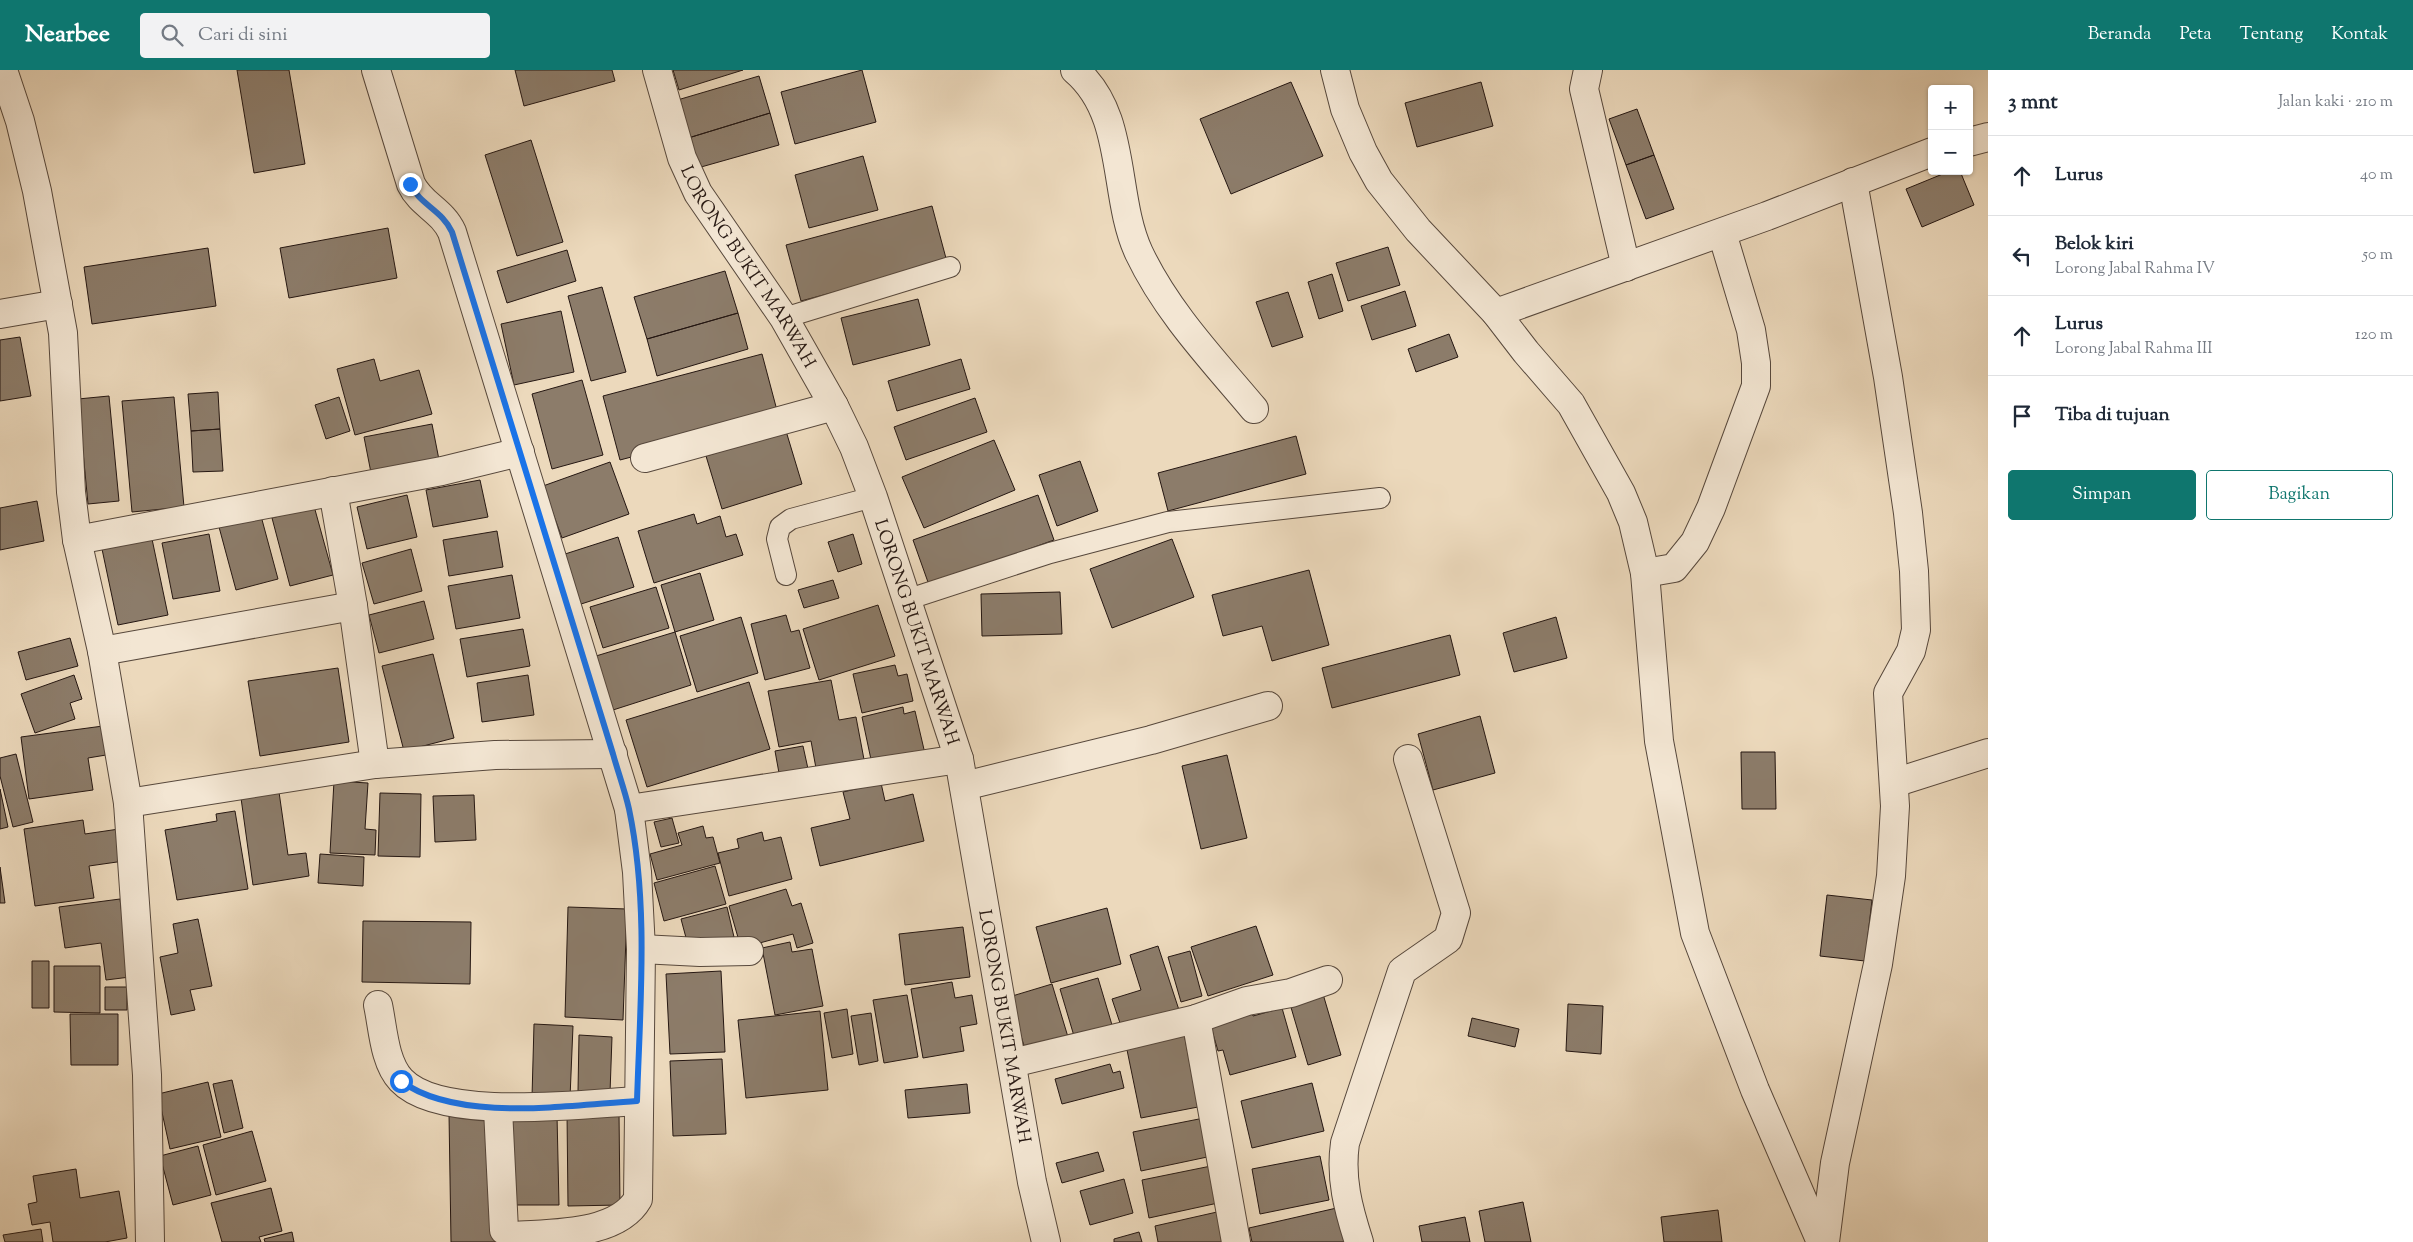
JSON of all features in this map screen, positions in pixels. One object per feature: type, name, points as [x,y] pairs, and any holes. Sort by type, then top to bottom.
[{"type":"street","points":[[4,70],[20,121],[37,191],[58,304],[66,366],[71,492],[77,540],[102,651],[128,803],[147,1074],[150,1141],[148,1194],[150,1242]]},
{"type":"street","points":[[376,70],[410,184],[420,199],[445,218],[452,232],[629,809],[638,872],[641,949],[637,1101],[638,1199],[632,1210],[614,1222],[594,1228],[513,1236],[504,1230],[498,1109]]},
{"type":"street","name":"LORONG BUKIT MARWAH","points":[[657,70],[687,172],[698,193],[784,318],[834,406],[854,447],[873,497],[959,759],[1032,1182],[1046,1242]]},
{"type":"street","points":[[1074,70],[1093,91],[1109,122],[1132,234],[1147,269],[1159,290],[1202,348],[1254,409]]},
{"type":"street","points":[[1335,70],[1345,110],[1363,152],[1379,181],[1418,230],[1496,313],[1526,352],[1571,404],[1596,444],[1621,492],[1633,522],[1645,573],[1659,741],[1695,933],[1755,1090],[1820,1242]]},
{"type":"street","points":[[1588,70],[1584,89],[1626,267]]},
{"type":"street","points":[[1973,141],[1988,136]]},
{"type":"street","points":[[1496,313],[1722,233],[1928,154]]},
{"type":"street","points":[[1825,1242],[1835,1163],[1878,964],[1891,876],[1895,821],[1894,783],[1887,700],[1890,687],[1915,640],[1914,570],[1908,513],[1888,377],[1854,182]]},
{"type":"street","points":[[1645,573],[1674,568],[1694,542],[1711,508],[1756,386],[1756,363],[1751,330],[1722,233]]},
{"type":"street","points":[[0,314],[58,304]]},
{"type":"street","points":[[645,458],[834,406]]},
{"type":"street","points":[[77,540],[442,471],[520,452]]},
{"type":"street","points":[[333,491],[353,606],[375,764]]},
{"type":"street","points":[[102,651],[353,606]]},
{"type":"street","points":[[964,786],[1151,740],[1268,706]]},
{"type":"street","points":[[1894,783],[1988,753]]},
{"type":"street","points":[[128,803],[375,764],[495,755],[613,754]]},
{"type":"street","points":[[629,809],[959,759]]},
{"type":"street","points":[[1360,1242],[1344,1188],[1342,1166],[1345,1143],[1402,971],[1448,939],[1456,913],[1408,759]]},
{"type":"street","points":[[641,949],[700,952],[750,951]]},
{"type":"street","points":[[1012,1063],[1196,1019],[1247,1001],[1291,993],[1328,980]]},
{"type":"street","points":[[378,1005],[390,1062],[401,1081],[415,1091],[450,1102],[498,1109],[637,1101]]},
{"type":"street","points":[[1196,1019],[1236,1242]]},
{"type":"lane","points":[[784,318],[950,267]]},
{"type":"lane","points":[[786,575],[777,539],[780,527],[791,519],[873,497]]},
{"type":"lane","points":[[906,600],[1050,553],[1168,522],[1380,498]]},
{"type":"building","points":[[237,70],[289,70],[305,164],[254,173]]},
{"type":"building","points":[[515,70],[612,70],[615,81],[524,106]]},
{"type":"building","points":[[673,70],[743,70],[679,90]]},
{"type":"building","points":[[862,70],[876,122],[795,144],[781,92]]},
{"type":"building","points":[[759,76],[770,113],[685,139],[674,101]]},
{"type":"building","points":[[1291,82],[1323,156],[1231,194],[1200,119]]},
{"type":"building","points":[[1481,82],[1493,126],[1417,147],[1405,103]]},
{"type":"building","points":[[1637,109],[1654,155],[1626,165],[1609,119]]},
{"type":"building","points":[[770,113],[779,145],[694,169],[685,139]]},
{"type":"building","points":[[531,140],[563,242],[517,256],[485,155]]},
{"type":"building","points":[[1654,155],[1674,209],[1646,219],[1626,165]]},
{"type":"building","points":[[863,156],[878,210],[809,228],[795,175]]},
{"type":"building","points":[[1940,175],[1962,175],[1974,205],[1922,227],[1906,189]]},
{"type":"building","points":[[932,206],[947,262],[801,301],[786,245]]},
{"type":"building","points":[[388,228],[397,278],[289,298],[280,248]]},
{"type":"building","points":[[1388,247],[1400,285],[1348,301],[1336,263]]},
{"type":"building","points":[[208,248],[216,306],[92,324],[84,267]]},
{"type":"building","points":[[567,250],[576,281],[507,303],[497,271]]},
{"type":"building","points":[[725,271],[738,313],[647,339],[634,297]]},
{"type":"building","points":[[1332,274],[1343,311],[1319,319],[1308,282]]},
{"type":"building","points":[[602,287],[626,372],[591,381],[568,296]]},
{"type":"building","points":[[1405,291],[1416,326],[1372,340],[1361,306]]},
{"type":"building","points":[[1288,292],[1303,337],[1272,347],[1256,302]]},
{"type":"building","points":[[918,299],[930,345],[853,365],[841,318]]},
{"type":"building","points":[[561,311],[574,372],[514,385],[501,324]]},
{"type":"building","points":[[738,313],[748,349],[657,376],[647,339]]},
{"type":"building","points":[[1449,334],[1458,357],[1416,372],[1408,349]]},
{"type":"building","points":[[20,337],[31,396],[0,401],[0,340]]},
{"type":"building","points":[[762,354],[779,418],[620,460],[603,396]]},
{"type":"building","points":[[374,359],[380,381],[419,370],[432,414],[355,435],[337,369]]},
{"type":"building","points":[[961,359],[970,389],[897,411],[888,381]]},
{"type":"building","points":[[582,380],[603,455],[552,469],[532,394]]},
{"type":"building","points":[[218,392],[220,429],[191,431],[188,394]]},
{"type":"building","points":[[109,396],[119,501],[88,504],[78,399]]},
{"type":"building","points":[[174,397],[184,507],[132,512],[122,401]]},
{"type":"building","points":[[339,397],[350,431],[326,439],[315,405]]},
{"type":"building","points":[[975,398],[987,432],[906,460],[894,427]]},
{"type":"building","points":[[432,424],[441,470],[373,483],[364,437]]},
{"type":"building","points":[[220,429],[223,471],[193,472],[191,431]]},
{"type":"building","points":[[786,431],[802,484],[722,509],[706,456]]},
{"type":"building","points":[[1296,436],[1306,474],[1168,511],[1158,473]]},
{"type":"building","points":[[994,440],[1015,490],[924,528],[902,477]]},
{"type":"building","points":[[1080,461],[1098,511],[1057,526],[1039,475]]},
{"type":"building","points":[[610,462],[629,514],[562,538],[543,486]]},
{"type":"building","points":[[480,480],[488,517],[433,527],[426,490]]},
{"type":"building","points":[[407,495],[417,537],[367,549],[357,507]]},
{"type":"building","points":[[1038,495],[1054,540],[929,585],[913,540]]},
{"type":"building","points":[[37,501],[44,541],[0,550],[0,508]]},
{"type":"building","points":[[314,506],[333,575],[290,586],[272,518]]},
{"type":"building","points":[[694,514],[697,524],[720,516],[726,537],[736,534],[743,555],[654,583],[638,531]]},
{"type":"building","points":[[261,516],[278,579],[236,590],[219,527]]},
{"type":"building","points":[[497,531],[503,567],[449,576],[443,540]]},
{"type":"building","points":[[209,534],[220,591],[173,599],[162,543]]},
{"type":"building","points":[[853,534],[862,564],[838,572],[828,542]]},
{"type":"building","points":[[618,537],[634,587],[578,605],[562,555]]},
{"type":"building","points":[[152,539],[168,615],[118,625],[102,549]]},
{"type":"building","points":[[1172,539],[1194,597],[1112,628],[1090,569]]},
{"type":"building","points":[[411,549],[422,591],[374,604],[362,563]]},
{"type":"building","points":[[1309,570],[1329,645],[1272,661],[1262,626],[1223,636],[1212,595]]},
{"type":"building","points":[[700,573],[714,620],[675,632],[661,585]]},
{"type":"building","points":[[512,575],[520,618],[456,629],[448,586]]},
{"type":"building","points":[[833,580],[839,598],[804,608],[798,590]]},
{"type":"building","points":[[656,587],[669,628],[603,648],[590,607]]},
{"type":"building","points":[[1060,592],[1062,634],[982,636],[981,594]]},
{"type":"building","points":[[424,601],[434,639],[379,653],[369,615]]},
{"type":"building","points":[[878,605],[895,656],[819,680],[803,629]]},
{"type":"building","points":[[786,615],[791,632],[799,630],[810,668],[765,680],[751,624]]},
{"type":"building","points":[[741,617],[758,673],[697,692],[680,636]]},
{"type":"building","points":[[1556,617],[1567,658],[1514,672],[1503,633]]},
{"type":"building","points":[[523,629],[530,666],[467,677],[460,639]]},
{"type":"building","points":[[675,632],[691,685],[613,710],[596,656]]},
{"type":"building","points":[[1450,635],[1460,675],[1332,708],[1322,668]]},
{"type":"building","points":[[70,638],[78,666],[26,680],[18,652]]},
{"type":"building","points":[[433,654],[454,738],[404,751],[382,666]]},
{"type":"building","points":[[895,665],[898,676],[907,674],[913,701],[862,713],[853,674]]},
{"type":"building","points":[[338,668],[349,742],[260,756],[248,681]]},
{"type":"building","points":[[74,675],[82,699],[70,703],[75,719],[35,733],[21,694]]},
{"type":"building","points":[[528,675],[534,715],[482,722],[477,683]]},
{"type":"building","points":[[831,680],[839,720],[856,717],[866,770],[818,779],[811,741],[779,747],[768,691]]},
{"type":"building","points":[[749,682],[770,749],[647,787],[626,720]]},
{"type":"building","points":[[903,707],[904,714],[915,711],[926,758],[873,769],[862,717]]},
{"type":"building","points":[[1480,716],[1495,773],[1433,790],[1418,734]]},
{"type":"building","points":[[103,726],[106,755],[88,758],[93,790],[29,799],[21,737]]},
{"type":"building","points":[[803,746],[810,778],[781,784],[775,751]]},
{"type":"building","points":[[1741,752],[1775,752],[1776,809],[1742,809]]},
{"type":"building","points":[[16,754],[33,822],[13,827],[0,776],[0,758]]},
{"type":"building","points":[[1227,755],[1247,838],[1201,849],[1182,766]]},
{"type":"building","points":[[334,781],[368,783],[365,829],[376,830],[375,855],[330,853]]},
{"type":"building","points":[[881,783],[885,801],[913,794],[924,841],[820,866],[811,828],[850,819],[843,792]]},
{"type":"building","points":[[0,789],[8,827],[0,829]]},
{"type":"building","points":[[279,792],[288,855],[306,853],[309,876],[253,885],[241,798]]},
{"type":"building","points":[[380,793],[421,794],[420,857],[378,856]]},
{"type":"building","points":[[474,795],[476,840],[435,842],[433,796]]},
{"type":"building","points":[[235,811],[248,889],[177,900],[165,830],[217,821],[216,814]]},
{"type":"building","points":[[672,818],[679,843],[661,847],[654,822]]},
{"type":"building","points":[[83,820],[85,834],[119,829],[124,861],[89,866],[94,898],[35,906],[24,829]]},
{"type":"building","points":[[703,826],[706,838],[713,837],[720,863],[657,880],[650,854],[682,845],[678,833]]},
{"type":"building","points":[[762,832],[764,841],[781,837],[792,879],[729,896],[718,853],[739,848],[737,839]]},
{"type":"building","points":[[320,854],[364,857],[363,886],[318,883]]},
{"type":"building","points":[[715,866],[726,904],[664,921],[654,883]]},
{"type":"building","points":[[0,867],[5,903],[0,903]]},
{"type":"building","points":[[786,889],[792,906],[801,903],[813,943],[797,948],[793,934],[741,948],[729,906]]},
{"type":"building","points":[[1827,895],[1872,900],[1865,961],[1820,956]]},
{"type":"building","points":[[120,899],[130,977],[106,980],[101,943],[65,948],[59,907]]},
{"type":"building","points":[[568,907],[627,909],[623,1020],[565,1017]]},
{"type":"building","points":[[727,907],[734,937],[689,949],[681,919]]},
{"type":"building","points":[[1107,908],[1121,964],[1051,983],[1036,927]]},
{"type":"building","points":[[198,919],[212,986],[190,990],[195,1010],[171,1015],[160,957],[178,953],[173,924]]},
{"type":"building","points":[[363,921],[471,922],[470,984],[362,982]]},
{"type":"building","points":[[1256,926],[1273,975],[1208,996],[1191,947]]},
{"type":"building","points":[[963,927],[970,977],[905,985],[899,934]]},
{"type":"building","points":[[790,942],[792,952],[812,949],[823,1006],[775,1015],[762,948]]},
{"type":"building","points":[[1158,946],[1179,1010],[1122,1029],[1112,999],[1141,990],[1130,955]]},
{"type":"building","points":[[1190,951],[1202,996],[1181,1002],[1168,957]]},
{"type":"building","points":[[32,961],[49,961],[49,1008],[32,1008]]},
{"type":"building","points":[[54,966],[100,966],[100,1013],[54,1012]]},
{"type":"building","points":[[721,971],[725,1052],[670,1054],[666,974]]},
{"type":"building","points":[[1098,978],[1112,1025],[1074,1036],[1060,989]]},
{"type":"building","points":[[952,982],[955,998],[972,995],[977,1024],[960,1027],[964,1051],[923,1058],[911,989]]},
{"type":"building","points":[[1052,984],[1068,1037],[1025,1049],[1009,997]]},
{"type":"building","points":[[105,987],[127,987],[127,1010],[105,1010]]},
{"type":"building","points":[[1323,994],[1341,1055],[1308,1065],[1290,1004]]},
{"type":"building","points":[[907,995],[918,1057],[884,1063],[873,1000]]},
{"type":"building","points":[[1568,1004],[1603,1006],[1601,1054],[1566,1051]]},
{"type":"building","points":[[1282,1008],[1296,1057],[1230,1075],[1223,1050],[1218,1051],[1209,1020],[1251,1009],[1253,1016]]},
{"type":"building","points":[[847,1009],[853,1054],[832,1058],[824,1013]]},
{"type":"building","points":[[820,1011],[828,1090],[746,1098],[738,1020]]},
{"type":"building","points":[[871,1013],[878,1061],[859,1065],[851,1016]]},
{"type":"building","points":[[70,1014],[118,1014],[118,1065],[71,1065]]},
{"type":"building","points":[[1472,1018],[1519,1029],[1515,1047],[1468,1036]]},
{"type":"building","points":[[534,1024],[573,1026],[570,1098],[532,1097]]},
{"type":"building","points":[[1184,1033],[1198,1107],[1141,1118],[1126,1045]]},
{"type":"building","points":[[579,1035],[612,1037],[610,1093],[578,1091]]},
{"type":"building","points":[[722,1059],[726,1134],[673,1136],[670,1061]]},
{"type":"building","points":[[1110,1064],[1113,1073],[1120,1071],[1124,1088],[1062,1104],[1055,1079]]},
{"type":"building","points":[[232,1080],[243,1128],[224,1133],[213,1084]]},
{"type":"building","points":[[208,1082],[221,1137],[170,1149],[158,1094]]},
{"type":"building","points":[[1312,1083],[1324,1131],[1252,1148],[1241,1101]]},
{"type":"building","points":[[967,1084],[970,1113],[908,1118],[905,1090]]},
{"type":"building","points":[[493,1113],[495,1242],[451,1242],[449,1114]]},
{"type":"building","points":[[567,1113],[619,1113],[620,1205],[568,1206]]},
{"type":"building","points":[[557,1115],[559,1205],[512,1205],[511,1116]]},
{"type":"building","points":[[1204,1118],[1212,1156],[1141,1171],[1133,1132]]},
{"type":"building","points":[[252,1131],[266,1181],[216,1195],[203,1145]]},
{"type":"building","points":[[198,1146],[211,1195],[173,1205],[160,1156]]},
{"type":"building","points":[[1098,1152],[1104,1171],[1062,1183],[1056,1163]]},
{"type":"building","points":[[1320,1156],[1329,1200],[1260,1214],[1252,1169]]},
{"type":"building","points":[[1211,1166],[1218,1203],[1149,1218],[1142,1180]]},
{"type":"building","points":[[76,1169],[80,1198],[119,1191],[127,1238],[105,1242],[53,1242],[50,1222],[32,1225],[28,1204],[37,1202],[33,1176]]},
{"type":"building","points":[[1124,1179],[1133,1213],[1090,1225],[1080,1191]]},
{"type":"building","points":[[271,1188],[282,1231],[259,1237],[261,1242],[222,1242],[211,1203]]},
{"type":"building","points":[[1523,1202],[1531,1242],[1485,1242],[1479,1211]]},
{"type":"building","points":[[1341,1207],[1349,1242],[1252,1242],[1249,1228]]},
{"type":"building","points":[[1718,1210],[1722,1242],[1664,1242],[1661,1217]]},
{"type":"building","points":[[1217,1212],[1224,1242],[1158,1242],[1155,1226]]},
{"type":"building","points":[[1465,1217],[1470,1242],[1422,1242],[1419,1226]]},
{"type":"building","points":[[41,1229],[43,1242],[5,1242],[3,1235]]},
{"type":"building","points":[[292,1232],[294,1242],[265,1242],[264,1239]]},
{"type":"building","points":[[1139,1232],[1142,1242],[1114,1242],[1114,1239]]},
{"type":"route","points":[[401,1081],[415,1091],[450,1102],[498,1109],[637,1101],[641,949],[638,872],[629,809],[613,754],[452,232],[440,212],[425,204],[415,194],[410,184]]}]
